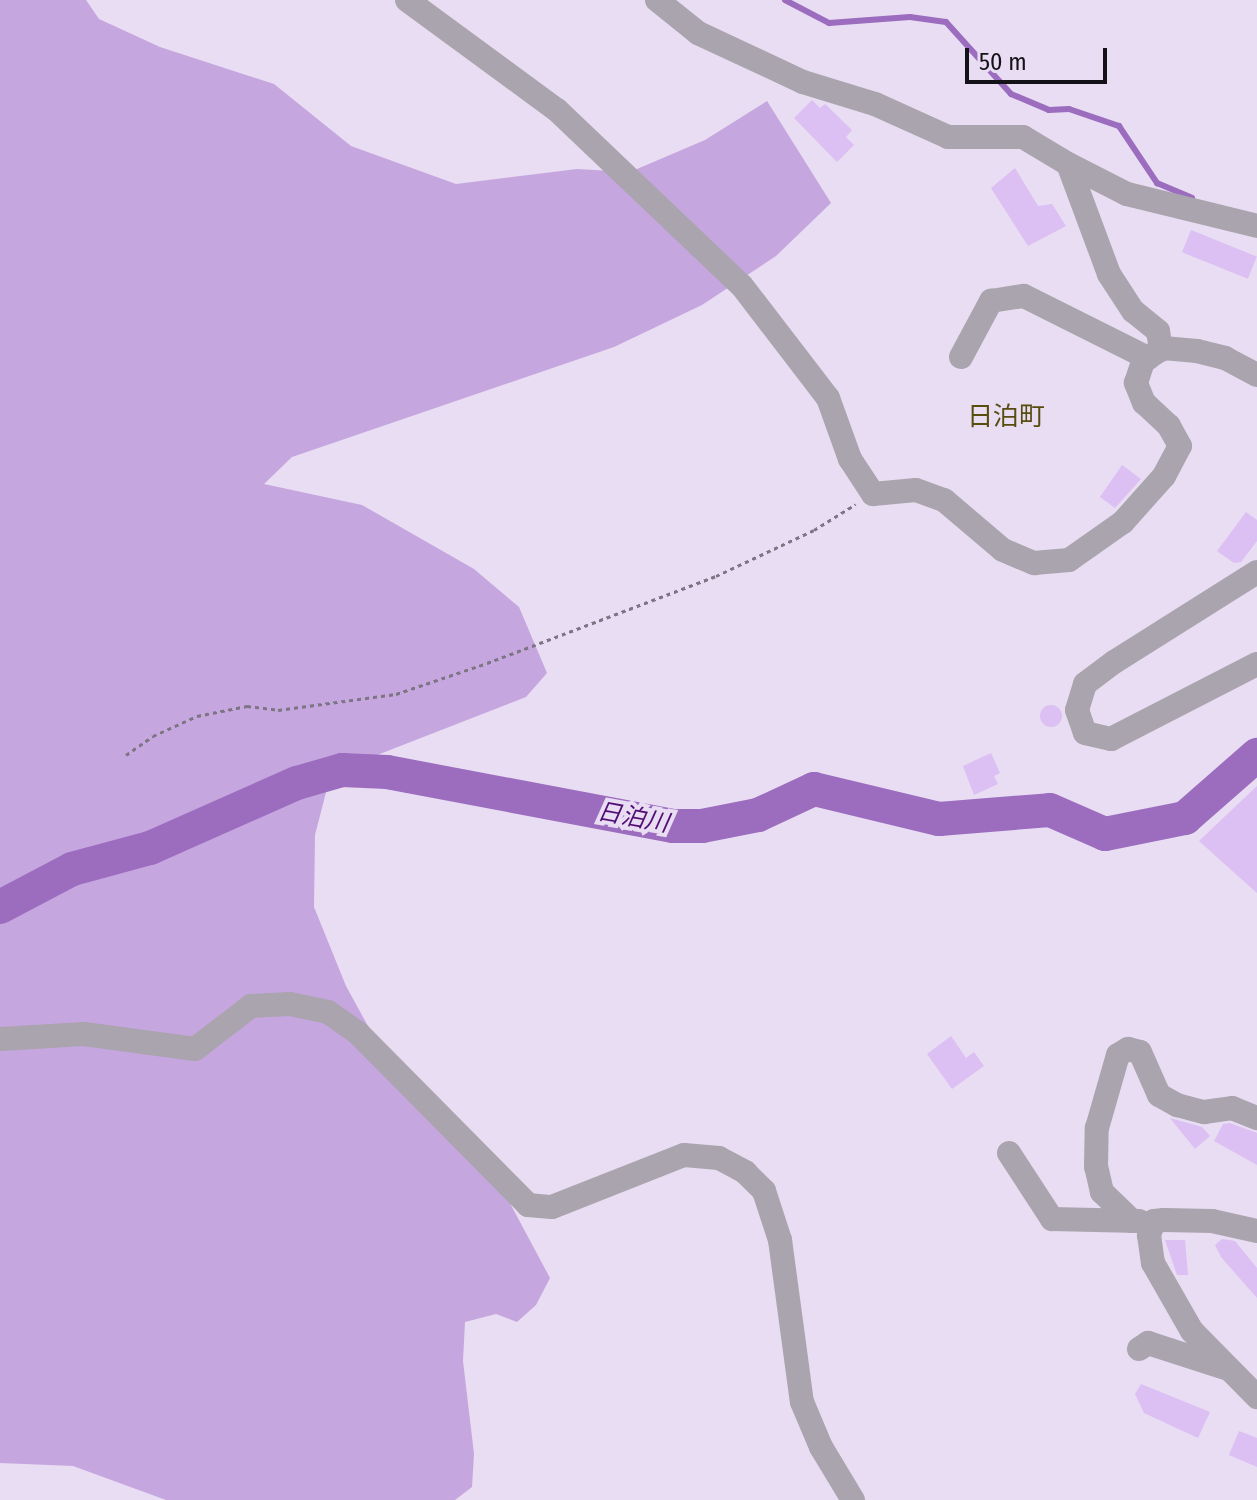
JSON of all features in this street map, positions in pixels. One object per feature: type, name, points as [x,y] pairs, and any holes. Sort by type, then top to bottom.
[{"type":"street","points":[[407,0],[557,110],[742,286],[828,398],[850,459],[873,494],[916,490],[944,500],[1003,550],[1034,563],[1069,560],[1123,522],[1164,476],[1180,446],[1169,426],[1144,403],[1136,383],[1154,354],[1158,331],[1133,311],[1109,274],[1068,164]]},
{"type":"street","points":[[657,0],[698,33],[803,82],[875,104],[948,137],[1023,137],[1127,194],[1257,226]]},
{"type":"street","points":[[961,357],[991,301],[1024,296],[1154,354],[1225,358],[1257,375]]},
{"type":"street","points":[[1257,572],[1114,662],[1085,684],[1077,710],[1085,733],[1111,739],[1257,664]]},
{"type":"street","points":[[0,1039],[84,1034],[195,1049],[251,1006],[290,1004],[328,1012],[358,1033],[528,1205],[552,1207],[684,1155],[719,1158],[745,1172],[764,1191],[780,1240],[802,1402],[821,1447],[853,1500]]},
{"type":"street","points":[[1257,1118],[1232,1108],[1204,1112],[1177,1105],[1159,1095],[1140,1052],[1128,1049],[1118,1055],[1097,1128],[1096,1167],[1102,1192],[1143,1221],[1149,1235],[1153,1263],[1192,1331],[1257,1397]]},
{"type":"street","points":[[1009,1153],[1052,1219],[1212,1221],[1257,1231]]},
{"type":"street","points":[[1139,1349],[1148,1343],[1230,1370]]},
{"type":"path","points":[[126,755],[153,736],[197,716],[247,706],[278,710],[396,694],[487,663],[716,576],[814,530],[873,494]]},
{"type":"shaded area","points":[[0,0],[86,0],[99,19],[160,47],[274,84],[351,146],[456,184],[577,169],[630,172],[705,140],[767,101],[831,203],[776,256],[702,305],[614,347],[292,457],[264,484],[362,505],[474,569],[519,607],[547,673],[526,697],[331,773],[315,835],[314,907],[346,986],[369,1028],[505,1194],[550,1278],[536,1305],[517,1322],[496,1314],[465,1322],[463,1361],[474,1454],[472,1487],[455,1500],[166,1500],[73,1466],[0,1463]]},
{"type":"building","points":[[812,100],[820,108],[825,104],[852,130],[846,137],[854,145],[837,162],[794,118]]},
{"type":"building","points":[[1015,168],[1038,206],[1052,204],[1066,226],[1028,246],[991,188]]},
{"type":"building","points":[[1191,230],[1257,257],[1248,279],[1182,252]]},
{"type":"building","points":[[1122,465],[1141,479],[1115,508],[1100,497]]},
{"type":"building","points":[[1246,512],[1257,520],[1257,541],[1241,562],[1234,563],[1217,551]]},
{"type":"building","points":[[1051,705],[1059,708],[1062,716],[1059,724],[1051,727],[1043,724],[1040,716],[1043,708]]},
{"type":"building","points":[[991,753],[1000,773],[994,776],[998,784],[974,795],[963,766]]},
{"type":"building","points":[[1257,786],[1257,893],[1199,841]]},
{"type":"building","points":[[951,1036],[966,1058],[974,1052],[984,1066],[952,1089],[927,1054]]},
{"type":"building","points":[[1170,1118],[1202,1127],[1210,1136],[1195,1149]]},
{"type":"building","points":[[1230,1123],[1257,1133],[1257,1165],[1214,1141],[1223,1124]]},
{"type":"building","points":[[1222,1239],[1235,1241],[1257,1268],[1257,1298],[1221,1257],[1215,1245]]},
{"type":"building","points":[[1165,1240],[1185,1240],[1188,1275],[1177,1275]]},
{"type":"building","points":[[1141,1384],[1210,1412],[1198,1438],[1144,1413],[1135,1394]]},
{"type":"building","points":[[1239,1431],[1257,1438],[1257,1467],[1229,1455]]},
{"type":"waterway","points":[[785,0],[829,23],[910,17],[946,22],[1011,94],[1049,110],[1069,109],[1119,126],[1157,183],[1192,198]]},
{"type":"waterway","name":"日泊川","points":[[0,907],[72,869],[150,848],[297,783],[342,770],[387,772],[673,826],[702,826],[758,815],[814,789],[939,819],[1050,810],[1105,834],[1185,818],[1257,755]]},
{"type":"district","name":"日泊町","points":[[1006,417]]}]
